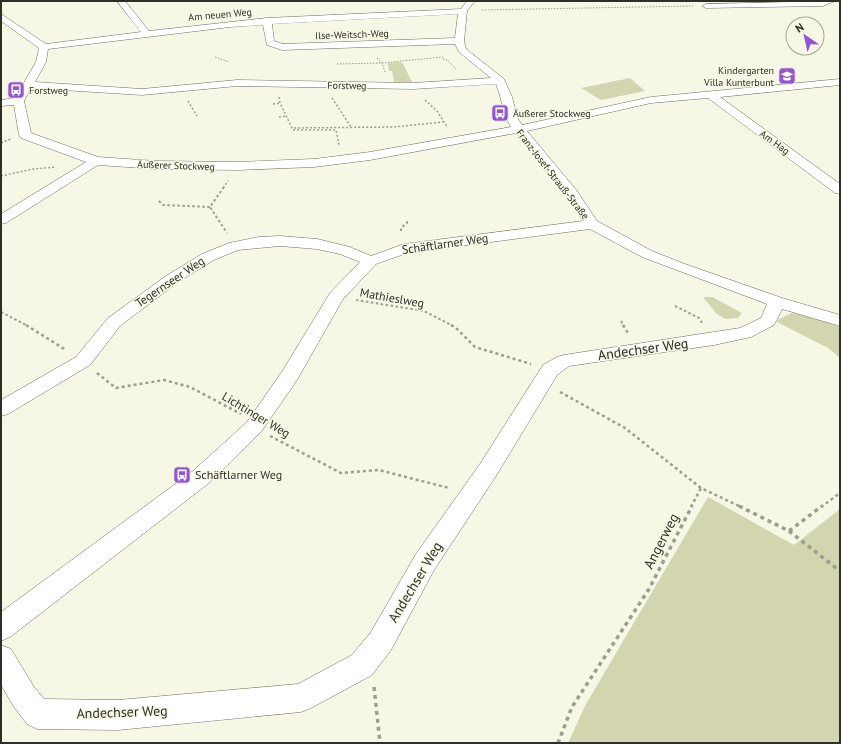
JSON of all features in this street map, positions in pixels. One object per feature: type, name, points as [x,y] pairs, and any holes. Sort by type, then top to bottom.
[{"type":"street","points":[[121,1],[146,33]]},
{"type":"street","points":[[459,41],[463,12],[471,1]]},
{"type":"street","points":[[706,6],[823,4],[829,1],[840,3]]},
{"type":"street","name":"Am neuen Weg","points":[[44,47],[146,33],[267,21],[463,12]]},
{"type":"street","points":[[1,17],[44,47],[41,62],[19,101],[1,103]]},
{"type":"street","name":"Ilse-Weitsch-Weg","points":[[267,21],[270,43],[277,46],[287,47],[459,41]]},
{"type":"street","name":"Franz-Josef-Strauß-Straße","points":[[459,41],[462,50],[500,81],[507,97],[512,120],[572,194],[592,224],[647,254],[676,266],[776,302],[840,321]]},
{"type":"street","name":"Forstweg","points":[[27,85],[142,92],[229,83],[413,86],[500,81]]},
{"type":"street","name":"Äußerer Stockweg","points":[[19,101],[25,135],[96,161],[156,165],[238,166],[314,163],[370,156],[518,129],[651,100],[839,83]]},
{"type":"street","name":"Am Hag","points":[[710,94],[840,190]]},
{"type":"street","points":[[1,220],[96,161]]},
{"type":"street","name":"Schäftlarner Weg","points":[[1,628],[201,477],[254,427],[290,375],[336,297],[370,261],[404,249],[592,224]]},
{"type":"street","name":"Tegernseer Weg","points":[[1,409],[83,361],[114,322],[172,279],[208,257],[234,246],[273,241],[317,244],[345,250],[370,261]]},
{"type":"street","name":"Andechser Weg","points":[[1,659],[24,698],[37,714],[126,715],[301,698],[362,665],[381,641],[425,562],[472,493],[546,376],[564,361],[638,349],[714,340],[745,333],[768,321],[776,302]]},
{"type":"path","points":[[463,12],[706,6]]},
{"type":"path","points":[[374,44],[376,56],[382,63],[388,85]]},
{"type":"path","points":[[215,57],[229,62]]},
{"type":"path","points":[[337,64],[382,63],[443,57]]},
{"type":"path","points":[[270,83],[279,93],[280,103],[292,128],[394,127],[444,122]]},
{"type":"path","points":[[321,85],[351,128]]},
{"type":"path","points":[[413,86],[437,111],[459,140]]},
{"type":"path","points":[[273,104],[280,103]]},
{"type":"path","points":[[279,117],[286,116]]},
{"type":"path","points":[[293,130],[336,130],[343,159]]},
{"type":"path","points":[[210,207],[238,166]]},
{"type":"path","points":[[1,176],[33,169],[57,167]]},
{"type":"path","points":[[1,179],[8,175]]},
{"type":"path","points":[[159,201],[163,205],[210,207]]},
{"type":"path","points":[[210,207],[234,246]]},
{"type":"path","points":[[401,231],[408,222],[407,219]]},
{"type":"path","name":"Mathieslweg","points":[[336,297],[424,311],[456,328],[475,347],[546,376],[625,428],[701,488]]},
{"type":"path","points":[[675,306],[699,318],[714,340]]},
{"type":"path","name":"Lichtinger Weg","points":[[1,312],[26,325],[83,361],[116,388],[164,380],[190,387],[245,416],[254,427],[341,473],[379,470],[472,493]]},
{"type":"path","points":[[701,488],[789,532],[840,571]]},
{"type":"path","name":"Angerweg","points":[[558,743],[572,707],[649,589],[701,488]]},
{"type":"path","points":[[789,532],[840,492]]},
{"type":"path","points":[[362,665],[374,687],[380,743]]},
{"type":"green space","points":[[400,62],[403,64],[412,82],[394,82],[392,71],[389,71],[388,63]]},
{"type":"green space","points":[[630,78],[645,91],[601,100],[581,88]]},
{"type":"green space","points":[[703,297],[712,297],[742,313],[738,318],[725,319],[716,313]]},
{"type":"green space","points":[[792,313],[811,317],[840,327],[840,358],[828,348],[777,322],[779,319]]},
{"type":"green space","points":[[708,497],[794,545],[840,509],[840,743],[568,743],[586,704]]},
{"type":"place","name":"Kindergarten Villa Kunterbunt","points":[[787,76]]},
{"type":"place","name":"Forstweg","points":[[16,90]]},
{"type":"place","name":"Äußerer Stockweg","points":[[500,113]]},
{"type":"place","name":"Schäftlarner Weg","points":[[182,475]]}]
